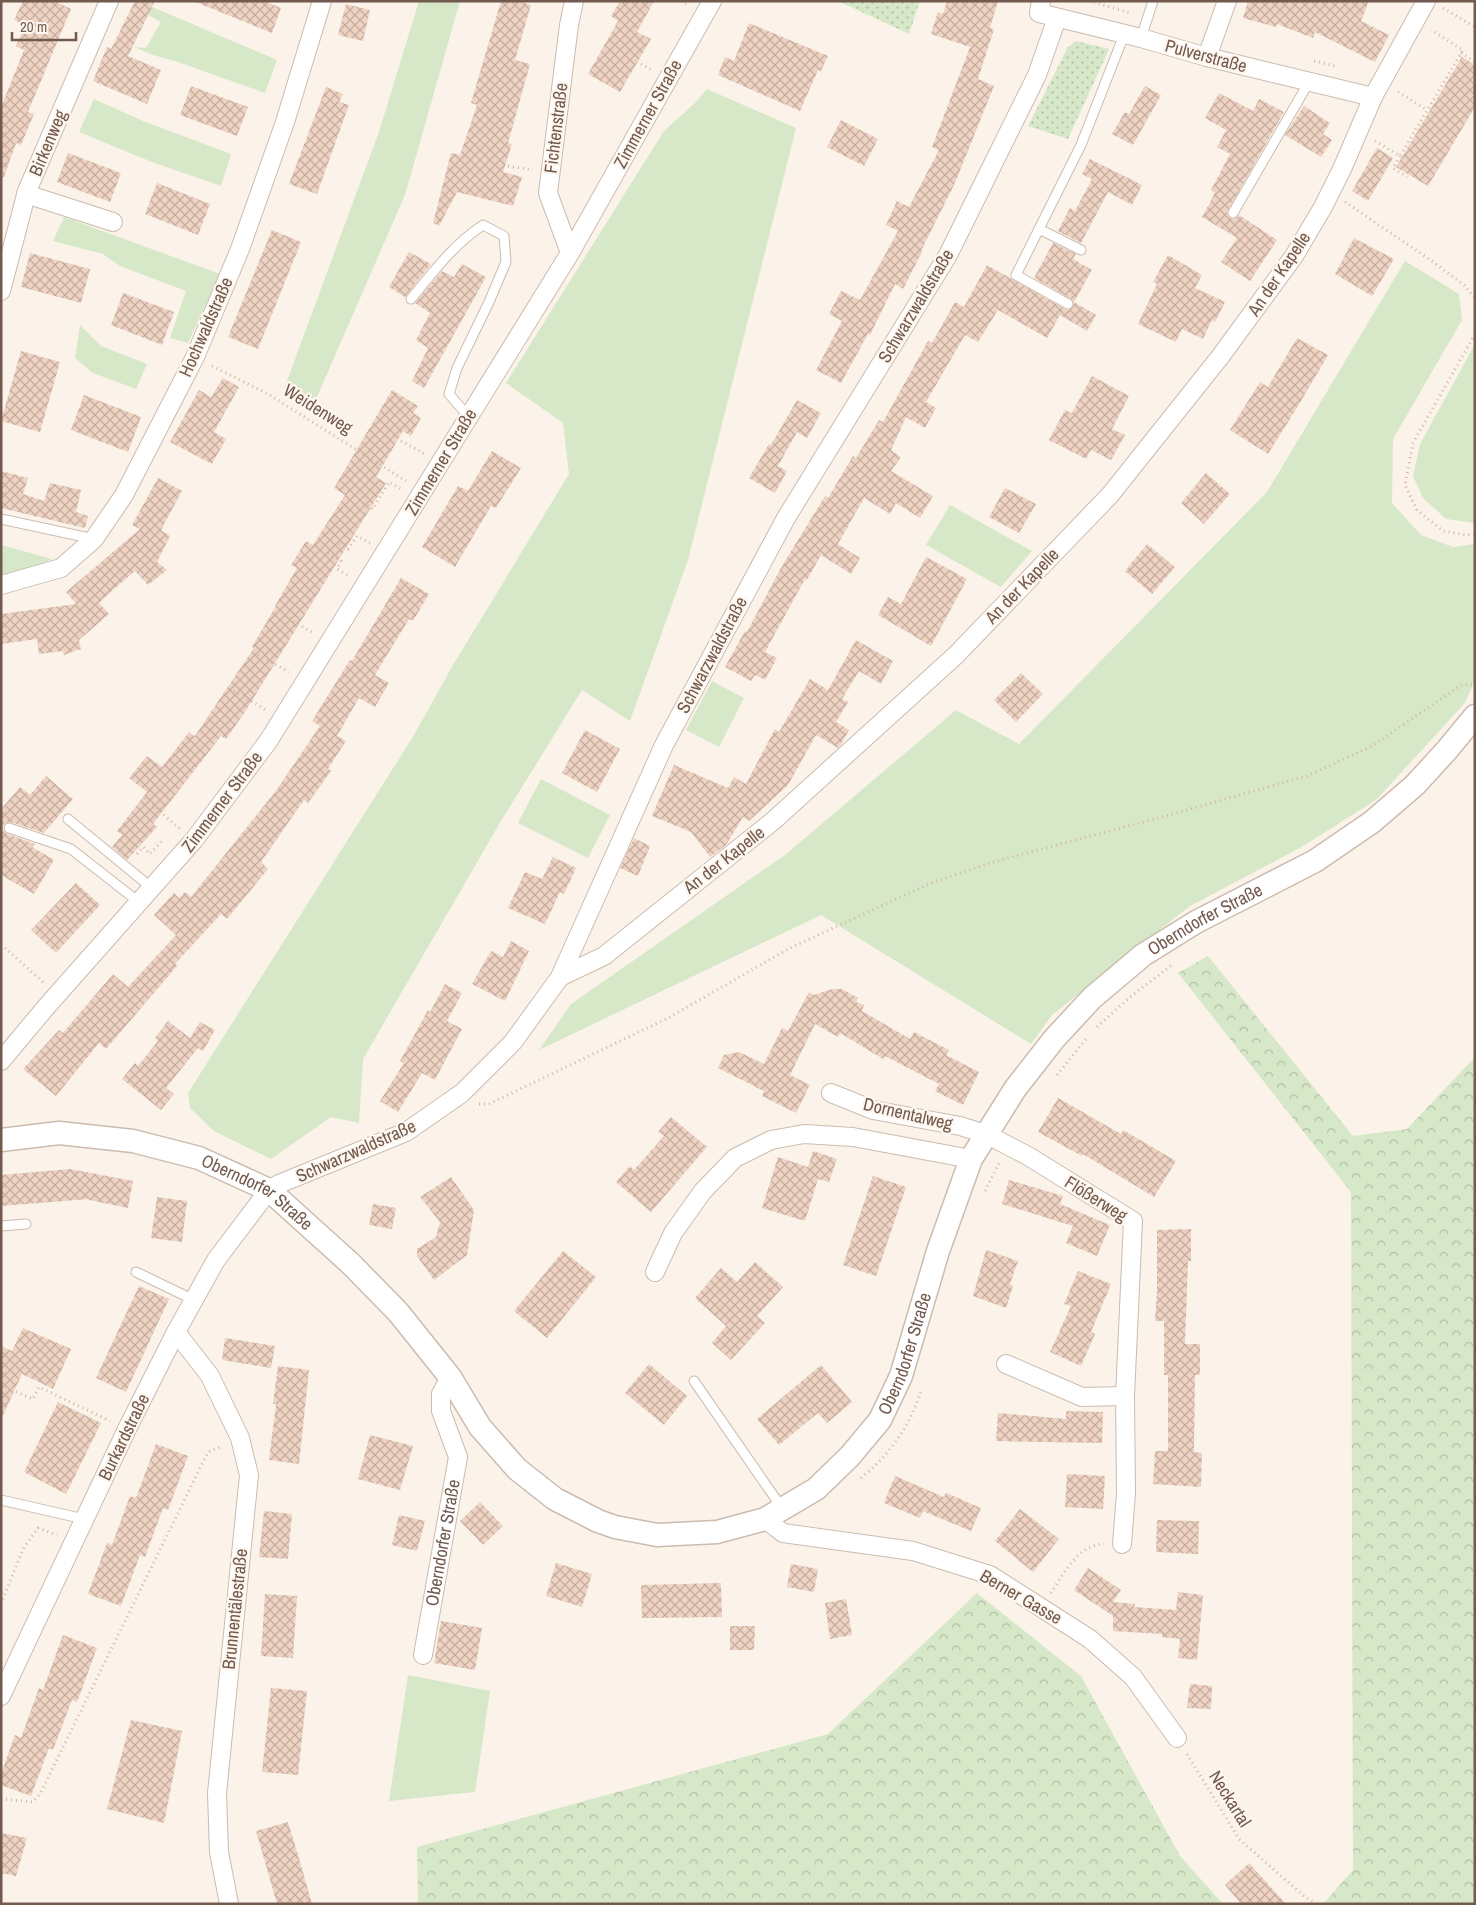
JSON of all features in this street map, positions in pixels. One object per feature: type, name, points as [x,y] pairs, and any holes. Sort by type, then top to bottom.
[{"type":"street","name":"Birkenweg","points":[[1,291],[26,194],[109,1]]},
{"type":"street","name":"Hochwaldstraße","points":[[1,585],[61,568],[94,539],[124,495],[194,357],[240,250],[285,122],[322,1]]},
{"type":"street","name":"Fichtenstraße","points":[[570,253],[548,193],[568,25],[574,1]]},
{"type":"street","name":"Zimmerner Straße","points":[[1,1061],[194,840],[269,740],[570,253],[712,1]]},
{"type":"street","points":[[1207,57],[1227,1]]},
{"type":"street","name":"An der Kapelle","points":[[560,977],[604,956],[773,821],[956,655],[1110,495],[1220,357],[1294,256],[1330,192],[1377,90],[1415,21],[1433,4]]},
{"type":"street","name":"Pulverstraße","points":[[1040,7],[1057,18],[1133,36],[1207,57],[1310,82],[1377,90]]},
{"type":"street","name":"Schwarzwaldstraße","points":[[269,1190],[279,1184],[406,1132],[462,1093],[512,1042],[560,977],[664,745],[786,518],[948,255],[1037,75],[1057,18]]},
{"type":"street","points":[[26,194],[113,222]]},
{"type":"street","name":"Oberndorfer Straße","points":[[1,1140],[59,1133],[133,1141],[199,1158],[269,1190],[351,1264],[398,1312],[450,1377],[480,1428],[517,1470],[555,1498],[598,1521],[615,1527],[657,1535],[717,1532],[774,1514],[816,1489],[850,1456],[880,1420],[901,1376],[938,1251],[971,1159],[1015,1090],[1054,1039],[1092,998],[1142,955],[1188,926],[1315,861],[1372,822],[1416,785],[1475,716]]},
{"type":"street","name":"Dornentalweg","points":[[831,1093],[873,1110],[960,1126],[986,1134]]},
{"type":"street","points":[[656,1272],[673,1232],[703,1191],[735,1158],[771,1140],[804,1134],[853,1136],[971,1159]]},
{"type":"street","name":"Flößerweg","points":[[986,1134],[1008,1145],[1133,1221],[1125,1396],[1126,1493],[1122,1544]]},
{"type":"street","name":"Burkardstraße","points":[[1,1696],[127,1429],[176,1332],[216,1260],[269,1190]]},
{"type":"street","name":"Brunnentälestraße","points":[[176,1332],[210,1376],[240,1438],[249,1475],[217,1793],[219,1852],[229,1904]]},
{"type":"street","points":[[1006,1364],[1082,1397],[1125,1396]]},
{"type":"street","name":"Oberndorfer Straße","points":[[423,1655],[458,1457],[441,1411],[441,1394],[450,1377]]},
{"type":"street","name":"Berner Gasse","points":[[774,1514],[783,1534],[914,1551],[990,1575],[1090,1639],[1133,1677],[1177,1738]]},
{"type":"lane","points":[[1068,304],[1016,275],[1133,36],[1147,18],[1153,1]]},
{"type":"lane","points":[[1233,213],[1310,82]]},
{"type":"lane","points":[[411,299],[439,264],[468,236],[483,225],[504,236],[506,262],[490,302],[457,368],[449,394],[468,416]]},
{"type":"lane","points":[[1039,229],[1081,250]]},
{"type":"lane","points":[[1,519],[94,539]]},
{"type":"lane","points":[[68,819],[153,889]]},
{"type":"lane","points":[[9,828],[71,848],[140,903]]},
{"type":"lane","points":[[1,1226],[26,1224]]},
{"type":"lane","points":[[136,1272],[194,1300]]},
{"type":"lane","points":[[694,1381],[774,1514]]},
{"type":"lane","points":[[1,1500],[84,1519]]},
{"type":"path","points":[[1089,1],[1147,18]]},
{"type":"path","points":[[1433,4],[1475,27]]},
{"type":"path","points":[[1407,177],[1392,168],[1463,50],[1415,21]]},
{"type":"path","points":[[1461,54],[1474,61]]},
{"type":"path","points":[[1310,60],[1337,66]]},
{"type":"path","points":[[1377,90],[1427,110]]},
{"type":"path","points":[[1359,130],[1400,156]]},
{"type":"path","points":[[1330,192],[1429,259],[1464,285],[1475,298]]},
{"type":"path","points":[[1475,334],[1413,443],[1405,485],[1417,510],[1443,531],[1466,536],[1475,534]]},
{"type":"path","name":"Weidenweg","points":[[194,357],[268,394],[421,495]]},
{"type":"path","points":[[401,441],[440,463]]},
{"type":"path","points":[[363,503],[372,510],[389,482],[421,495]]},
{"type":"path","points":[[339,544],[348,550],[358,536],[385,552]]},
{"type":"path","points":[[328,553],[341,561],[337,569],[365,585]]},
{"type":"path","points":[[285,616],[329,642]]},
{"type":"path","points":[[258,655],[305,681]]},
{"type":"path","points":[[462,1093],[477,1104],[489,1104],[668,1018],[790,948],[931,883],[993,862],[1307,776],[1372,746],[1462,684],[1475,685]]},
{"type":"path","points":[[234,691],[281,720]]},
{"type":"path","points":[[145,798],[194,840]]},
{"type":"path","points":[[137,854],[143,847],[150,854],[162,840]]},
{"type":"path","points":[[5,948],[58,994]]},
{"type":"path","points":[[1094,1031],[1130,998],[1175,963]]},
{"type":"path","points":[[1056,1076],[1087,1038]]},
{"type":"path","points":[[983,1195],[1008,1145]]},
{"type":"path","points":[[860,1479],[878,1465],[897,1439],[917,1404],[922,1385]]},
{"type":"path","points":[[16,1392],[33,1399],[39,1387],[127,1429]]},
{"type":"path","points":[[1,1799],[34,1802],[40,1794],[208,1452],[240,1438]]},
{"type":"path","points":[[1,1604],[23,1549],[38,1528],[74,1541]]},
{"type":"path","points":[[1041,1608],[1074,1560],[1086,1547],[1101,1544],[1122,1544]]},
{"type":"path","name":"Neckartal","points":[[1177,1738],[1239,1839],[1305,1897],[1317,1904]]},
{"type":"green space","points":[[138,1],[277,60],[265,93],[134,47],[146,48],[161,22],[133,7]]},
{"type":"green space","points":[[419,1],[460,1],[405,195],[313,406],[284,389],[379,132]]},
{"type":"green space","points":[[838,1],[920,1],[909,34]]},
{"type":"green space","points":[[1076,41],[1109,49],[1068,139],[1028,126],[1068,47]]},
{"type":"green space","points":[[707,89],[796,128],[688,560],[630,721],[582,690],[501,821],[363,1059],[359,1123],[331,1117],[271,1159],[214,1131],[190,1108],[188,1093],[414,735],[453,665],[569,474],[563,423],[506,383],[664,131],[696,102]]},
{"type":"green space","points":[[94,99],[143,121],[231,154],[221,186],[152,162],[79,132]]},
{"type":"green space","points":[[64,217],[220,274],[188,343],[170,338],[186,291],[120,266],[103,254],[53,241]]},
{"type":"green space","points":[[1405,261],[1459,294],[1462,320],[1393,439],[1392,503],[1421,535],[1453,547],[1475,544],[1475,681],[1464,704],[1376,800],[1300,848],[1190,906],[1052,1015],[1031,1044],[821,915],[539,1050],[571,1004],[785,855],[956,710],[1019,744],[1267,492]]},
{"type":"green space","points":[[80,325],[101,346],[147,364],[136,389],[93,373],[75,358]]},
{"type":"green space","points":[[1475,344],[1475,523],[1446,519],[1423,498],[1413,476],[1420,444]]},
{"type":"green space","points":[[950,505],[1032,551],[1001,587],[926,545]]},
{"type":"green space","points":[[1,545],[52,559],[20,573],[1,574]]},
{"type":"green space","points":[[712,681],[744,698],[719,747],[686,730]]},
{"type":"green space","points":[[541,779],[610,815],[588,858],[518,823]]},
{"type":"green space","points":[[1208,956],[1353,1136],[1407,1129],[1475,1057],[1475,1904],[1323,1904],[1353,1870],[1351,1192],[1178,973]]},
{"type":"green space","points":[[977,1593],[1081,1676],[1180,1856],[1223,1904],[418,1904],[417,1847],[828,1734]]},
{"type":"green space","points":[[408,1675],[490,1691],[475,1792],[389,1801]]},
{"type":"building","points":[[23,1],[55,1],[71,9],[28,112],[34,114],[21,145],[16,143],[4,177],[1,177],[1,107],[24,50],[16,46],[25,25],[14,20]]},
{"type":"building","points":[[135,1],[155,1],[128,56],[161,70],[147,104],[93,81],[107,47],[111,49]]},
{"type":"building","points":[[193,1],[264,1],[281,8],[272,33]]},
{"type":"building","points":[[501,1],[518,1],[531,5],[515,60],[530,64],[508,143],[512,144],[503,172],[522,177],[513,206],[457,192],[439,226],[433,223],[451,153],[460,155],[477,105],[471,103]]},
{"type":"building","points":[[620,1],[654,1],[637,32],[651,39],[620,92],[588,74],[618,21],[611,16]]},
{"type":"building","points":[[947,1],[998,1],[990,28],[994,29],[978,79],[994,86],[955,183],[903,289],[895,284],[870,335],[868,334],[841,383],[816,370],[842,321],[829,314],[841,291],[860,300],[898,231],[886,225],[897,201],[909,207],[939,150],[932,147],[970,47],[931,34],[938,12],[943,14]]},
{"type":"building","points":[[1248,1],[1369,1],[1361,21],[1389,35],[1375,62],[1315,32],[1313,38],[1277,24],[1276,27],[1243,18]]},
{"type":"building","points":[[346,4],[370,10],[363,41],[338,35]]},
{"type":"building","points":[[749,23],[828,56],[821,71],[818,70],[800,111],[718,75],[725,57],[734,61]]},
{"type":"building","points":[[1462,57],[1475,65],[1475,107],[1428,186],[1396,167]]},
{"type":"building","points":[[191,86],[248,107],[237,136],[180,115]]},
{"type":"building","points":[[1145,86],[1161,95],[1133,145],[1112,134],[1125,112],[1129,114]]},
{"type":"building","points":[[326,87],[343,94],[339,102],[349,105],[317,194],[289,184]]},
{"type":"building","points":[[1219,93],[1253,111],[1259,99],[1284,112],[1227,212],[1228,216],[1232,219],[1239,215],[1277,240],[1250,281],[1221,262],[1237,238],[1202,217],[1215,193],[1211,190],[1230,154],[1217,147],[1226,130],[1205,118]]},
{"type":"building","points":[[1304,106],[1330,123],[1323,134],[1332,140],[1321,157],[1285,135]]},
{"type":"building","points":[[841,120],[878,139],[864,166],[827,147]]},
{"type":"building","points":[[1377,148],[1393,158],[1368,201],[1352,191]]},
{"type":"building","points":[[68,153],[121,173],[110,202],[57,182]]},
{"type":"building","points":[[1090,159],[1142,185],[1132,205],[1108,192],[1081,243],[1058,231],[1070,208],[1075,211],[1092,179],[1082,174]]},
{"type":"building","points":[[157,183],[210,204],[198,235],[145,214]]},
{"type":"building","points":[[272,230],[301,242],[258,349],[228,337]]},
{"type":"building","points":[[1354,238],[1394,259],[1372,296],[1335,274]]},
{"type":"building","points":[[1053,243],[1076,254],[1073,259],[1092,270],[1074,302],[1096,315],[1087,331],[1060,315],[1047,338],[998,310],[978,342],[965,335],[926,402],[936,408],[925,428],[906,417],[891,450],[901,457],[891,471],[933,496],[920,518],[896,503],[890,514],[864,498],[838,544],[860,558],[851,574],[821,555],[807,580],[805,579],[765,652],[777,658],[765,680],[755,675],[751,681],[725,667],[745,631],[747,632],[782,566],[825,496],[828,498],[853,456],[856,458],[879,420],[883,422],[928,341],[932,343],[955,302],[964,307],[987,265],[1065,309],[1069,310],[1073,307],[1074,303],[1071,299],[1034,278]]},
{"type":"building","points":[[409,252],[431,264],[405,297],[389,287]]},
{"type":"building","points":[[30,253],[90,269],[81,303],[21,287]]},
{"type":"building","points":[[1168,255],[1202,275],[1195,288],[1225,302],[1215,322],[1212,320],[1203,339],[1182,329],[1176,342],[1138,324],[1157,284],[1153,282]]},
{"type":"building","points":[[462,264],[486,277],[424,388],[412,381],[428,348],[416,340],[430,313],[415,303],[442,271],[454,277]]},
{"type":"building","points":[[123,293],[174,312],[162,345],[111,325]]},
{"type":"building","points":[[1297,338],[1328,355],[1268,454],[1230,430],[1260,382],[1268,387]]},
{"type":"building","points":[[21,351],[60,362],[40,432],[1,421]]},
{"type":"building","points":[[1092,376],[1129,396],[1112,429],[1125,435],[1111,460],[1091,450],[1086,459],[1049,440],[1065,410],[1072,413]]},
{"type":"building","points":[[223,378],[239,387],[214,432],[226,439],[212,464],[170,442],[199,390],[211,397]]},
{"type":"building","points":[[392,390],[418,406],[413,413],[421,418],[411,436],[403,431],[376,477],[386,483],[243,715],[226,739],[221,736],[153,824],[157,827],[127,860],[112,847],[122,835],[117,831],[147,792],[129,778],[147,756],[162,767],[189,732],[195,736],[254,648],[252,647],[297,568],[291,565],[306,541],[313,545],[345,495],[334,488]]},
{"type":"building","points":[[84,395],[141,417],[128,452],[71,430]]},
{"type":"building","points":[[797,400],[821,413],[807,438],[797,432],[778,466],[787,471],[775,493],[749,478]]},
{"type":"building","points":[[492,451],[521,468],[496,508],[491,506],[455,567],[422,547],[458,486],[468,491]]},
{"type":"building","points":[[1,471],[28,478],[23,494],[44,501],[50,483],[81,490],[76,512],[88,516],[85,528],[1,508]]},
{"type":"building","points":[[1206,473],[1230,494],[1204,524],[1181,503]]},
{"type":"building","points":[[158,478],[182,491],[161,530],[170,536],[157,562],[167,570],[148,585],[135,571],[113,590],[99,603],[109,614],[79,640],[81,649],[64,655],[63,651],[39,654],[37,639],[1,644],[1,614],[76,604],[66,592],[140,529],[132,525]]},
{"type":"building","points":[[1005,488],[1036,504],[1019,533],[989,517]]},
{"type":"building","points":[[1147,544],[1175,567],[1152,594],[1125,571]]},
{"type":"building","points":[[926,557],[967,579],[931,646],[878,615],[888,597],[901,604]]},
{"type":"building","points":[[401,578],[429,594],[413,621],[409,619],[375,675],[389,683],[375,707],[359,698],[337,736],[346,741],[328,769],[331,771],[308,803],[304,800],[261,862],[268,869],[227,919],[221,914],[175,964],[177,966],[106,1049],[99,1043],[56,1096],[23,1069],[59,1030],[63,1033],[113,974],[128,987],[176,935],[154,915],[174,893],[179,898],[185,892],[191,897],[275,792],[320,726],[312,721],[350,660],[352,661]]},
{"type":"building","points":[[856,640],[893,661],[881,684],[859,671],[842,699],[848,702],[836,722],[849,730],[840,746],[838,748],[816,735],[788,785],[749,821],[743,817],[726,845],[710,857],[691,832],[652,816],[674,765],[728,788],[734,777],[746,784],[775,729],[779,732],[810,679],[828,690]]},
{"type":"building","points":[[1021,673],[1043,694],[1016,722],[994,700]]},
{"type":"building","points":[[585,730],[620,749],[597,792],[562,773]]},
{"type":"building","points":[[46,776],[73,799],[44,833],[11,822],[5,823],[3,826],[3,830],[7,834],[35,844],[32,847],[54,860],[34,894],[1,875],[1,809],[20,787],[30,795]]},
{"type":"building","points":[[634,838],[650,846],[638,876],[620,868]]},
{"type":"building","points":[[553,857],[576,868],[564,894],[560,892],[545,924],[508,908],[525,872],[542,879]]},
{"type":"building","points":[[76,883],[100,905],[56,953],[31,930]]},
{"type":"building","points":[[511,941],[529,951],[505,1001],[472,984],[491,951],[503,957]]},
{"type":"building","points":[[445,984],[462,993],[447,1021],[462,1029],[435,1080],[422,1073],[398,1112],[380,1101],[404,1063],[400,1061],[428,1010],[430,1012]]},
{"type":"building","points":[[832,989],[842,989],[858,998],[856,1002],[864,1005],[862,1011],[910,1039],[914,1032],[949,1050],[946,1055],[979,1072],[963,1105],[935,1091],[939,1084],[885,1056],[883,1059],[840,1033],[838,1037],[815,1024],[790,1075],[810,1085],[796,1113],[762,1096],[764,1091],[718,1068],[724,1055],[739,1052],[764,1064],[782,1028],[788,1031],[809,992],[814,995]]},
{"type":"building","points":[[168,1021],[190,1038],[200,1022],[215,1030],[203,1051],[198,1048],[166,1088],[174,1094],[161,1110],[122,1079],[135,1063],[138,1066],[158,1041],[155,1038]]},
{"type":"building","points":[[1058,1098],[1121,1134],[1123,1130],[1176,1161],[1154,1197],[1083,1154],[1082,1156],[1038,1132]]},
{"type":"building","points":[[671,1117],[707,1147],[651,1212],[616,1182],[630,1166],[634,1170],[664,1136],[658,1132]]},
{"type":"building","points":[[813,1151],[837,1159],[829,1182],[818,1179],[805,1221],[762,1208],[778,1157],[808,1167]]},
{"type":"building","points":[[70,1169],[133,1181],[128,1208],[89,1199],[1,1206],[1,1175]]},
{"type":"building","points":[[873,1176],[906,1187],[876,1276],[843,1265]]},
{"type":"building","points":[[451,1177],[474,1210],[467,1255],[434,1280],[417,1256],[417,1249],[436,1237],[440,1222],[420,1197]]},
{"type":"building","points":[[1009,1180],[1063,1196],[1060,1204],[1110,1225],[1097,1256],[1066,1243],[1073,1226],[1002,1204]]},
{"type":"building","points":[[157,1197],[187,1201],[182,1242],[151,1238]]},
{"type":"building","points":[[373,1204],[396,1208],[392,1229],[369,1225]]},
{"type":"building","points":[[1191,1229],[1191,1261],[1188,1261],[1185,1344],[1200,1344],[1200,1375],[1195,1375],[1194,1452],[1202,1453],[1201,1487],[1153,1484],[1155,1451],[1168,1451],[1168,1375],[1164,1375],[1164,1321],[1155,1321],[1157,1230]]},
{"type":"building","points":[[986,1250],[1018,1261],[1010,1284],[1013,1286],[1006,1308],[973,1296]]},
{"type":"building","points":[[563,1251],[596,1277],[547,1338],[514,1311]]},
{"type":"building","points":[[755,1262],[783,1287],[757,1316],[765,1323],[731,1360],[712,1343],[726,1326],[695,1298],[721,1268],[737,1282]]},
{"type":"building","points":[[1078,1271],[1111,1284],[1091,1332],[1095,1334],[1081,1366],[1050,1352],[1071,1306],[1064,1304]]},
{"type":"building","points":[[139,1286],[169,1299],[126,1392],[96,1378]]},
{"type":"building","points":[[23,1328],[71,1349],[53,1389],[22,1374],[1,1420],[1,1346],[12,1351]]},
{"type":"building","points":[[225,1338],[275,1346],[271,1368],[222,1360]]},
{"type":"building","points":[[649,1364],[687,1396],[664,1425],[625,1393]]},
{"type":"building","points":[[821,1365],[852,1402],[827,1423],[818,1413],[779,1445],[757,1419]]},
{"type":"building","points":[[278,1366],[309,1370],[299,1464],[269,1460],[276,1404],[273,1404]]},
{"type":"building","points":[[58,1402],[101,1423],[66,1494],[24,1472]]},
{"type":"building","points":[[1066,1411],[1103,1412],[1102,1443],[996,1441],[998,1413],[1066,1419]]},
{"type":"building","points":[[370,1435],[413,1446],[400,1490],[358,1479]]},
{"type":"building","points":[[156,1444],[188,1456],[168,1510],[163,1508],[145,1557],[140,1555],[121,1606],[88,1594],[107,1543],[112,1545],[130,1496],[136,1498]]},
{"type":"building","points":[[1067,1474],[1105,1476],[1103,1509],[1065,1507]]},
{"type":"building","points":[[895,1476],[944,1497],[946,1493],[981,1508],[971,1531],[923,1511],[920,1518],[884,1503]]},
{"type":"building","points":[[480,1502],[503,1526],[483,1545],[460,1521]]},
{"type":"building","points":[[1020,1509],[1059,1539],[1033,1572],[995,1541]]},
{"type":"building","points":[[264,1511],[292,1514],[288,1559],[259,1557]]},
{"type":"building","points":[[399,1515],[425,1521],[417,1551],[392,1545]]},
{"type":"building","points":[[1157,1520],[1199,1521],[1198,1554],[1156,1552]]},
{"type":"building","points":[[556,1563],[592,1574],[582,1607],[546,1596]]},
{"type":"building","points":[[791,1564],[818,1569],[814,1592],[787,1587]]},
{"type":"building","points":[[1088,1568],[1121,1590],[1113,1602],[1135,1604],[1134,1607],[1176,1610],[1178,1592],[1203,1595],[1197,1660],[1178,1658],[1180,1639],[1162,1637],[1162,1634],[1113,1631],[1113,1616],[1074,1590]]},
{"type":"building","points":[[721,1583],[722,1617],[642,1618],[641,1585]]},
{"type":"building","points":[[265,1594],[297,1596],[293,1658],[261,1656]]},
{"type":"building","points":[[846,1599],[852,1635],[830,1639],[825,1603]]},
{"type":"building","points":[[441,1621],[482,1628],[475,1670],[434,1663]]},
{"type":"building","points":[[730,1626],[755,1626],[754,1650],[730,1650]]},
{"type":"building","points":[[63,1635],[97,1648],[77,1702],[72,1700],[53,1750],[49,1748],[31,1796],[1,1785],[1,1774],[15,1735],[21,1738],[39,1688],[43,1690]]},
{"type":"building","points":[[1190,1684],[1212,1686],[1211,1709],[1187,1708]]},
{"type":"building","points":[[271,1688],[307,1691],[298,1775],[262,1772]]},
{"type":"building","points":[[131,1720],[182,1731],[164,1823],[107,1809]]},
{"type":"building","points":[[288,1822],[312,1904],[277,1904],[256,1831]]},
{"type":"building","points":[[1,1833],[27,1838],[16,1876],[1,1873]]},
{"type":"building","points":[[1249,1863],[1286,1904],[1241,1904],[1225,1885]]}]
